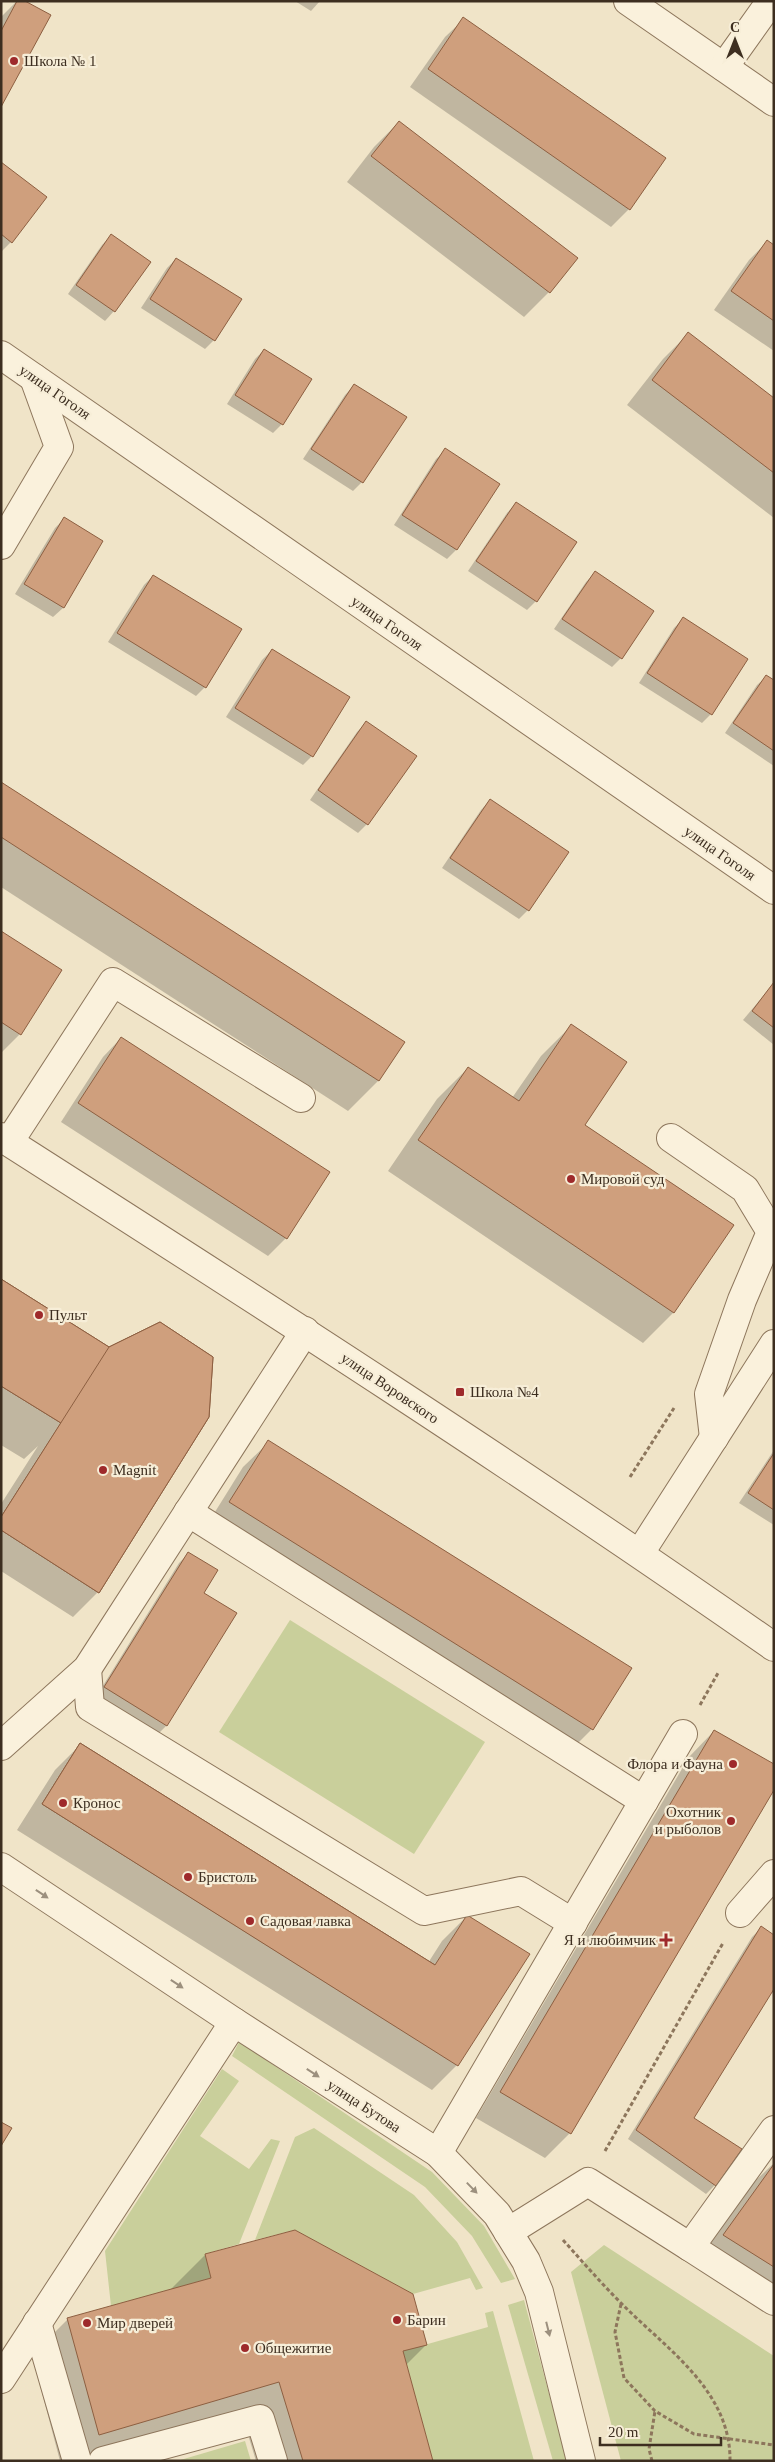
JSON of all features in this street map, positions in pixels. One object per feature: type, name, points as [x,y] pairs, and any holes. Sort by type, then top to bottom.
[{"type":"street","points":[[628,1],[774,102]]},
{"type":"street","points":[[724,67],[771,1]]},
{"type":"street","name":"улица Гоголя","points":[[1,355],[774,890]]},
{"type":"street","points":[[1,544],[59,447],[34,378]]},
{"type":"street","points":[[5,1140],[114,982],[301,1098]]},
{"type":"street","points":[[670,1138],[745,1189],[771,1232],[742,1300],[709,1394],[714,1438]]},
{"type":"street","name":"улица Воровского","points":[[5,1140],[304,1331],[640,1553],[774,1647]]},
{"type":"street","points":[[1,1746],[87,1669],[304,1331]]},
{"type":"street","points":[[640,1553],[774,1344]]},
{"type":"street","points":[[188,1512],[644,1800]]},
{"type":"street","points":[[87,1669],[90,1707],[424,1911],[520,1891],[573,1923]]},
{"type":"street","points":[[438,2153],[683,1734]]},
{"type":"street","name":"улица Бутова","points":[[1,1867],[234,2022],[438,2153],[497,2214],[526,2261],[539,2292],[581,2461]]},
{"type":"street","points":[[740,1912],[774,1874]]},
{"type":"street","points":[[1,2379],[234,2022]]},
{"type":"street","points":[[690,2247],[774,2130]]},
{"type":"street","points":[[508,2232],[588,2182],[774,2301]]},
{"type":"street","points":[[37,2323],[78,2461]]},
{"type":"street","points":[[103,2461],[260,2419],[273,2461]]},
{"type":"path","points":[[588,2182],[740,1912]]},
{"type":"path","points":[[538,2214],[621,2303],[673,2351],[715,2400],[730,2440],[730,2461]]},
{"type":"path","points":[[621,2303],[615,2332],[624,2378],[655,2411],[694,2434],[774,2445]]},
{"type":"path","points":[[652,2461],[650,2449],[655,2411]]},
{"type":"green space","points":[[290,1620],[485,1742],[414,1854],[219,1732]]},
{"type":"green space","points":[[239,2042],[432,2172],[484,2226],[515,2279],[501,2283],[472,2236],[425,2187],[232,2056]]},
{"type":"green space","points":[[222,2069],[239,2081],[200,2136],[249,2169],[271,2139],[280,2141],[239,2244],[205,2254],[211,2278],[111,2306],[105,2251]]},
{"type":"green space","points":[[314,2128],[414,2195],[457,2242],[483,2288],[476,2290],[470,2278],[413,2294],[295,2230],[255,2240],[295,2137]]},
{"type":"green space","points":[[604,2245],[774,2356],[774,2461],[621,2461],[571,2272]]},
{"type":"green space","points":[[524,2300],[567,2461],[553,2461],[508,2305]]},
{"type":"green space","points":[[493,2311],[534,2461],[433,2461],[403,2351],[488,2327],[485,2313]]},
{"type":"green space","points":[[245,2441],[251,2461],[177,2461]]},
{"type":"building","name":"Школа № 1","points":[[17,1],[25,1],[51,15],[1,107],[1,31]]},
{"type":"building","points":[[463,17],[666,158],[630,210],[428,69]]},
{"type":"building","points":[[399,121],[578,258],[550,293],[371,156]]},
{"type":"building","points":[[1,162],[47,197],[12,243],[1,234]]},
{"type":"building","points":[[111,234],[151,262],[115,312],[76,285]]},
{"type":"building","points":[[767,240],[774,245],[774,321],[731,291]]},
{"type":"building","points":[[176,258],[242,299],[215,341],[150,299]]},
{"type":"building","points":[[688,332],[774,398],[774,473],[652,380]]},
{"type":"building","points":[[264,349],[312,379],[283,425],[235,395]]},
{"type":"building","points":[[354,384],[407,417],[363,483],[311,449]]},
{"type":"building","points":[[445,448],[500,484],[457,550],[402,515]]},
{"type":"building","points":[[516,502],[577,542],[537,602],[476,561]]},
{"type":"building","points":[[64,517],[103,541],[64,608],[24,584]]},
{"type":"building","points":[[595,571],[654,611],[622,659],[562,619]]},
{"type":"building","points":[[153,575],[242,629],[206,688],[117,633]]},
{"type":"building","points":[[683,617],[748,659],[712,715],[647,673]]},
{"type":"building","points":[[272,649],[350,697],[313,757],[235,708]]},
{"type":"building","points":[[766,675],[774,680],[774,751],[733,723]]},
{"type":"building","points":[[366,721],[417,756],[368,825],[318,790]]},
{"type":"building","points":[[1,782],[405,1042],[379,1081],[1,837]]},
{"type":"building","points":[[490,799],[569,852],[529,911],[450,858]]},
{"type":"building","points":[[1,931],[62,970],[21,1035],[1,1022]]},
{"type":"building","points":[[774,982],[774,1028],[752,1011]]},
{"type":"building","name":"Мировой суд","points":[[571,1024],[627,1062],[585,1125],[734,1225],[674,1313],[418,1140],[468,1067],[519,1101]]},
{"type":"building","points":[[121,1037],[330,1172],[287,1239],[78,1103]]},
{"type":"building","points":[[1,1279],[109,1347],[61,1423],[1,1386]]},
{"type":"building","name":"Magnit","points":[[1,1279],[109,1347],[160,1322],[213,1357],[209,1417],[99,1593],[1,1530],[1,1517],[61,1423],[1,1386]]},
{"type":"building","name":"Magnit","points":[[160,1322],[213,1357],[209,1417],[99,1593],[1,1530],[1,1517],[109,1347]]},
{"type":"building","points":[[268,1440],[632,1668],[593,1730],[229,1502]]},
{"type":"building","points":[[774,1453],[774,1510],[748,1493]]},
{"type":"building","points":[[188,1552],[218,1570],[204,1593],[237,1613],[167,1726],[104,1687]]},
{"type":"building","points":[[714,1730],[774,1764],[774,1790],[571,2134],[500,2092]]},
{"type":"building","points":[[80,1743],[435,1965],[396,2026],[42,1804]]},
{"type":"building","points":[[80,1743],[435,1965],[467,1915],[530,1954],[458,2066],[42,1804]]},
{"type":"building","points":[[761,1926],[774,1935],[774,1989],[694,2118],[742,2149],[716,2186],[636,2130]]},
{"type":"building","points":[[1,2122],[12,2128],[1,2146]]},
{"type":"building","points":[[774,2164],[774,2267],[723,2235]]},
{"type":"building","name":"Общежитие","points":[[295,2230],[413,2294],[427,2345],[403,2351],[433,2461],[303,2461],[279,2382],[99,2435],[67,2318],[211,2278],[205,2254]]},
{"type":"place","name":"Школа № 1","points":[[14,61]]},
{"type":"place","name":"Мировой суд","points":[[571,1179]]},
{"type":"place","name":"Пульт","points":[[39,1315]]},
{"type":"place","name":"Школа №4","points":[[460,1392]]},
{"type":"place","name":"Magnit","points":[[103,1470]]},
{"type":"place","name":"Флора и Фауна","points":[[733,1764]]},
{"type":"place","name":"Кронос","points":[[63,1803]]},
{"type":"place","name":"Охотник и рыболов","points":[[731,1821]]},
{"type":"place","name":"Бристоль","points":[[188,1877]]},
{"type":"place","name":"Садовая лавка","points":[[250,1921]]},
{"type":"place","name":"Я и любимчик","points":[[666,1940]]},
{"type":"place","name":"Барин","points":[[397,2320]]},
{"type":"place","name":"Мир дверей","points":[[87,2323]]},
{"type":"place","name":"Общежитие","points":[[245,2348]]}]
